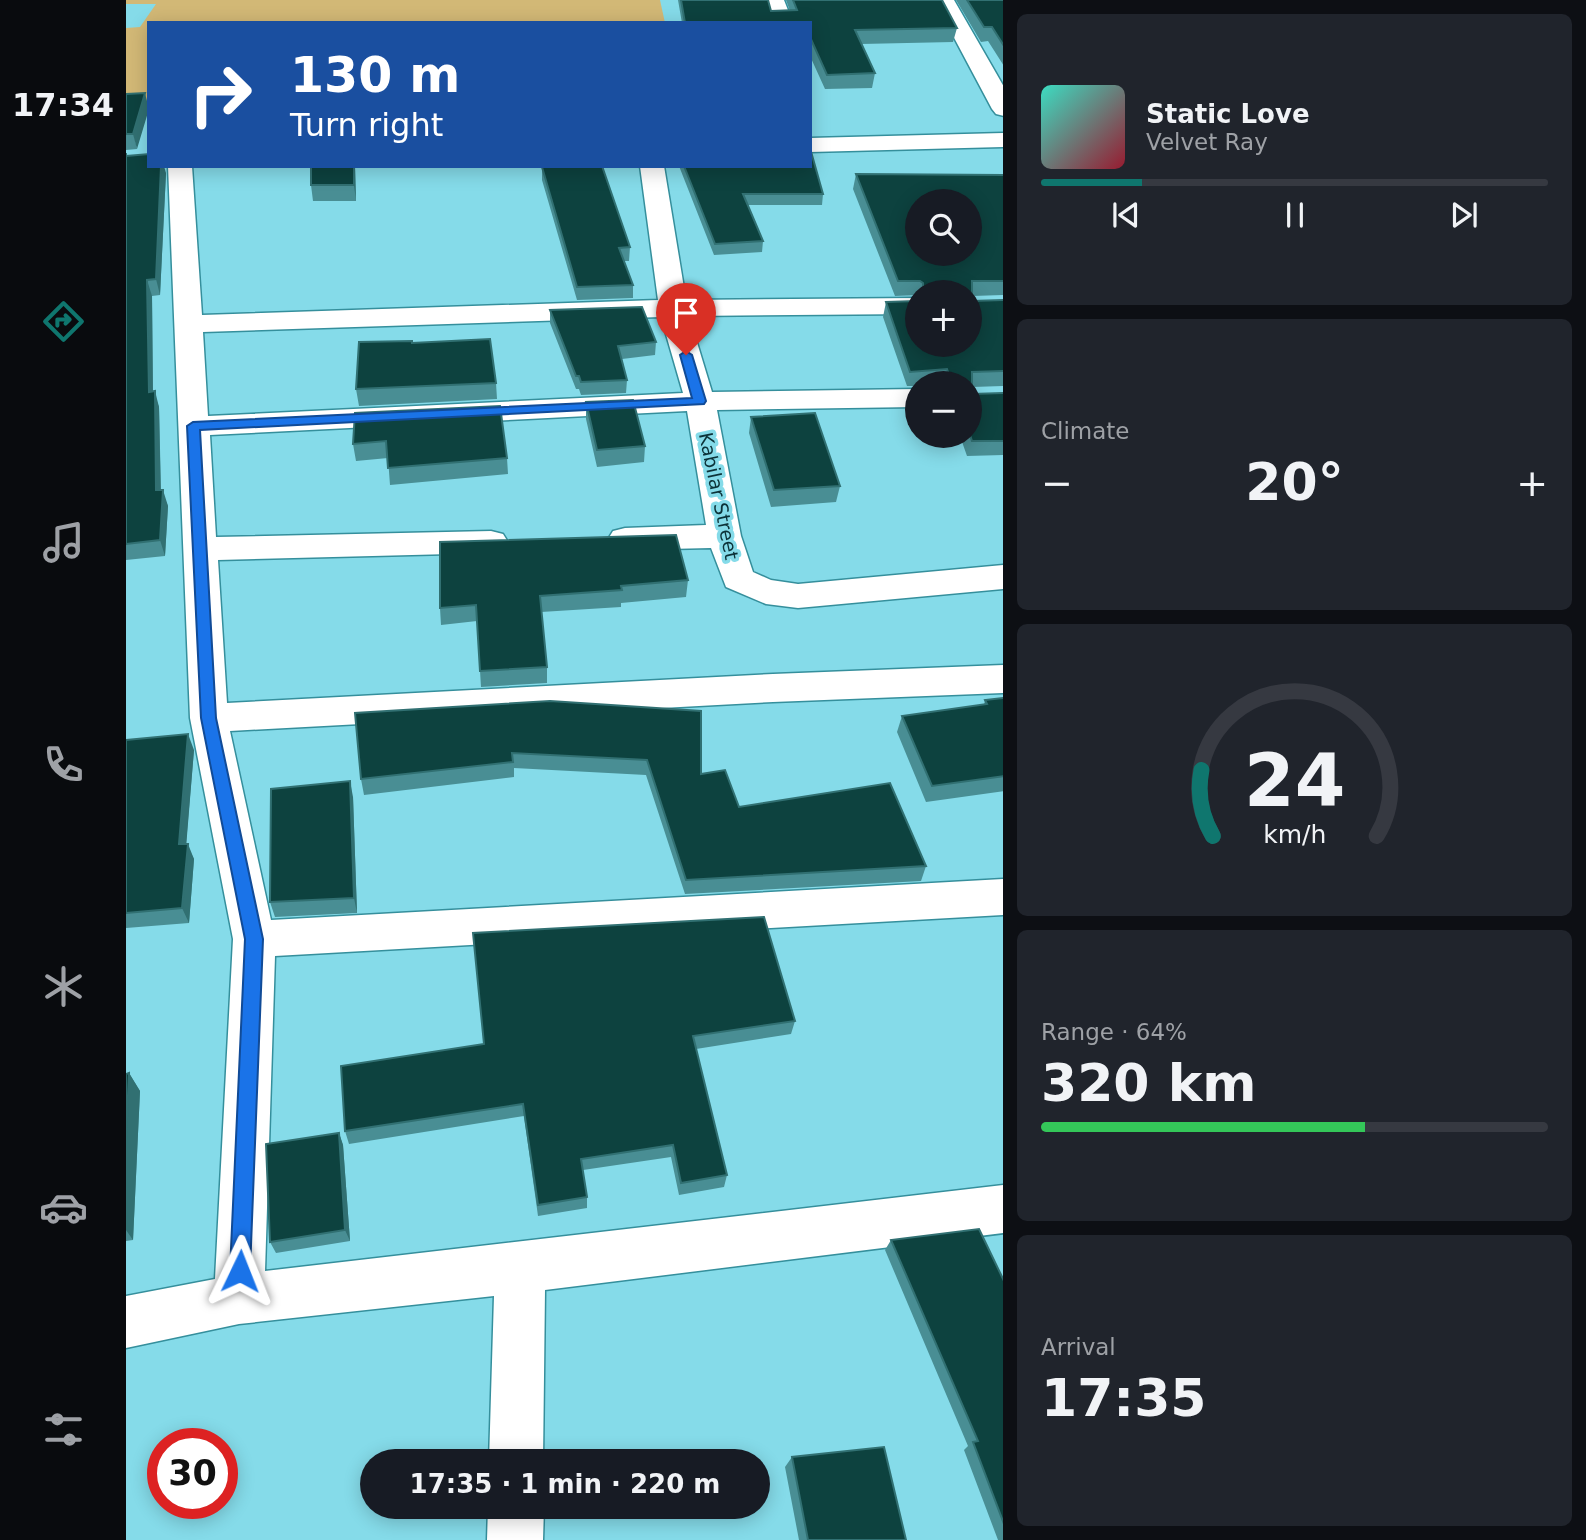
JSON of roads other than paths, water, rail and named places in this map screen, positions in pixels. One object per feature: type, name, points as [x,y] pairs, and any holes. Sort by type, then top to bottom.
[{"type":"street","points":[[774,0],[781,21]]},
{"type":"street","points":[[944,0],[1003,109]]},
{"type":"street","points":[[815,138],[1002,144]]},
{"type":"street","points":[[180,168],[209,718],[254,939],[239,1299]]},
{"type":"street","name":"Kabilar Street","points":[[652,168],[673,308],[700,401],[724,536],[738,579],[756,590],[773,595],[798,596],[1003,577]]},
{"type":"street","points":[[188,324],[673,308],[905,306]]},
{"type":"street","points":[[193,426],[700,401],[905,398]]},
{"type":"street","points":[[600,539],[724,536]]},
{"type":"street","points":[[200,549],[517,541]]},
{"type":"street","points":[[209,718],[772,688],[1003,679]]},
{"type":"street","points":[[254,939],[1003,897]]},
{"type":"street","points":[[126,1322],[239,1299],[1003,1209]]},
{"type":"street","points":[[516,1449],[520,1268]]},
{"type":"street","points":[[515,1540],[516,1519]]}]
